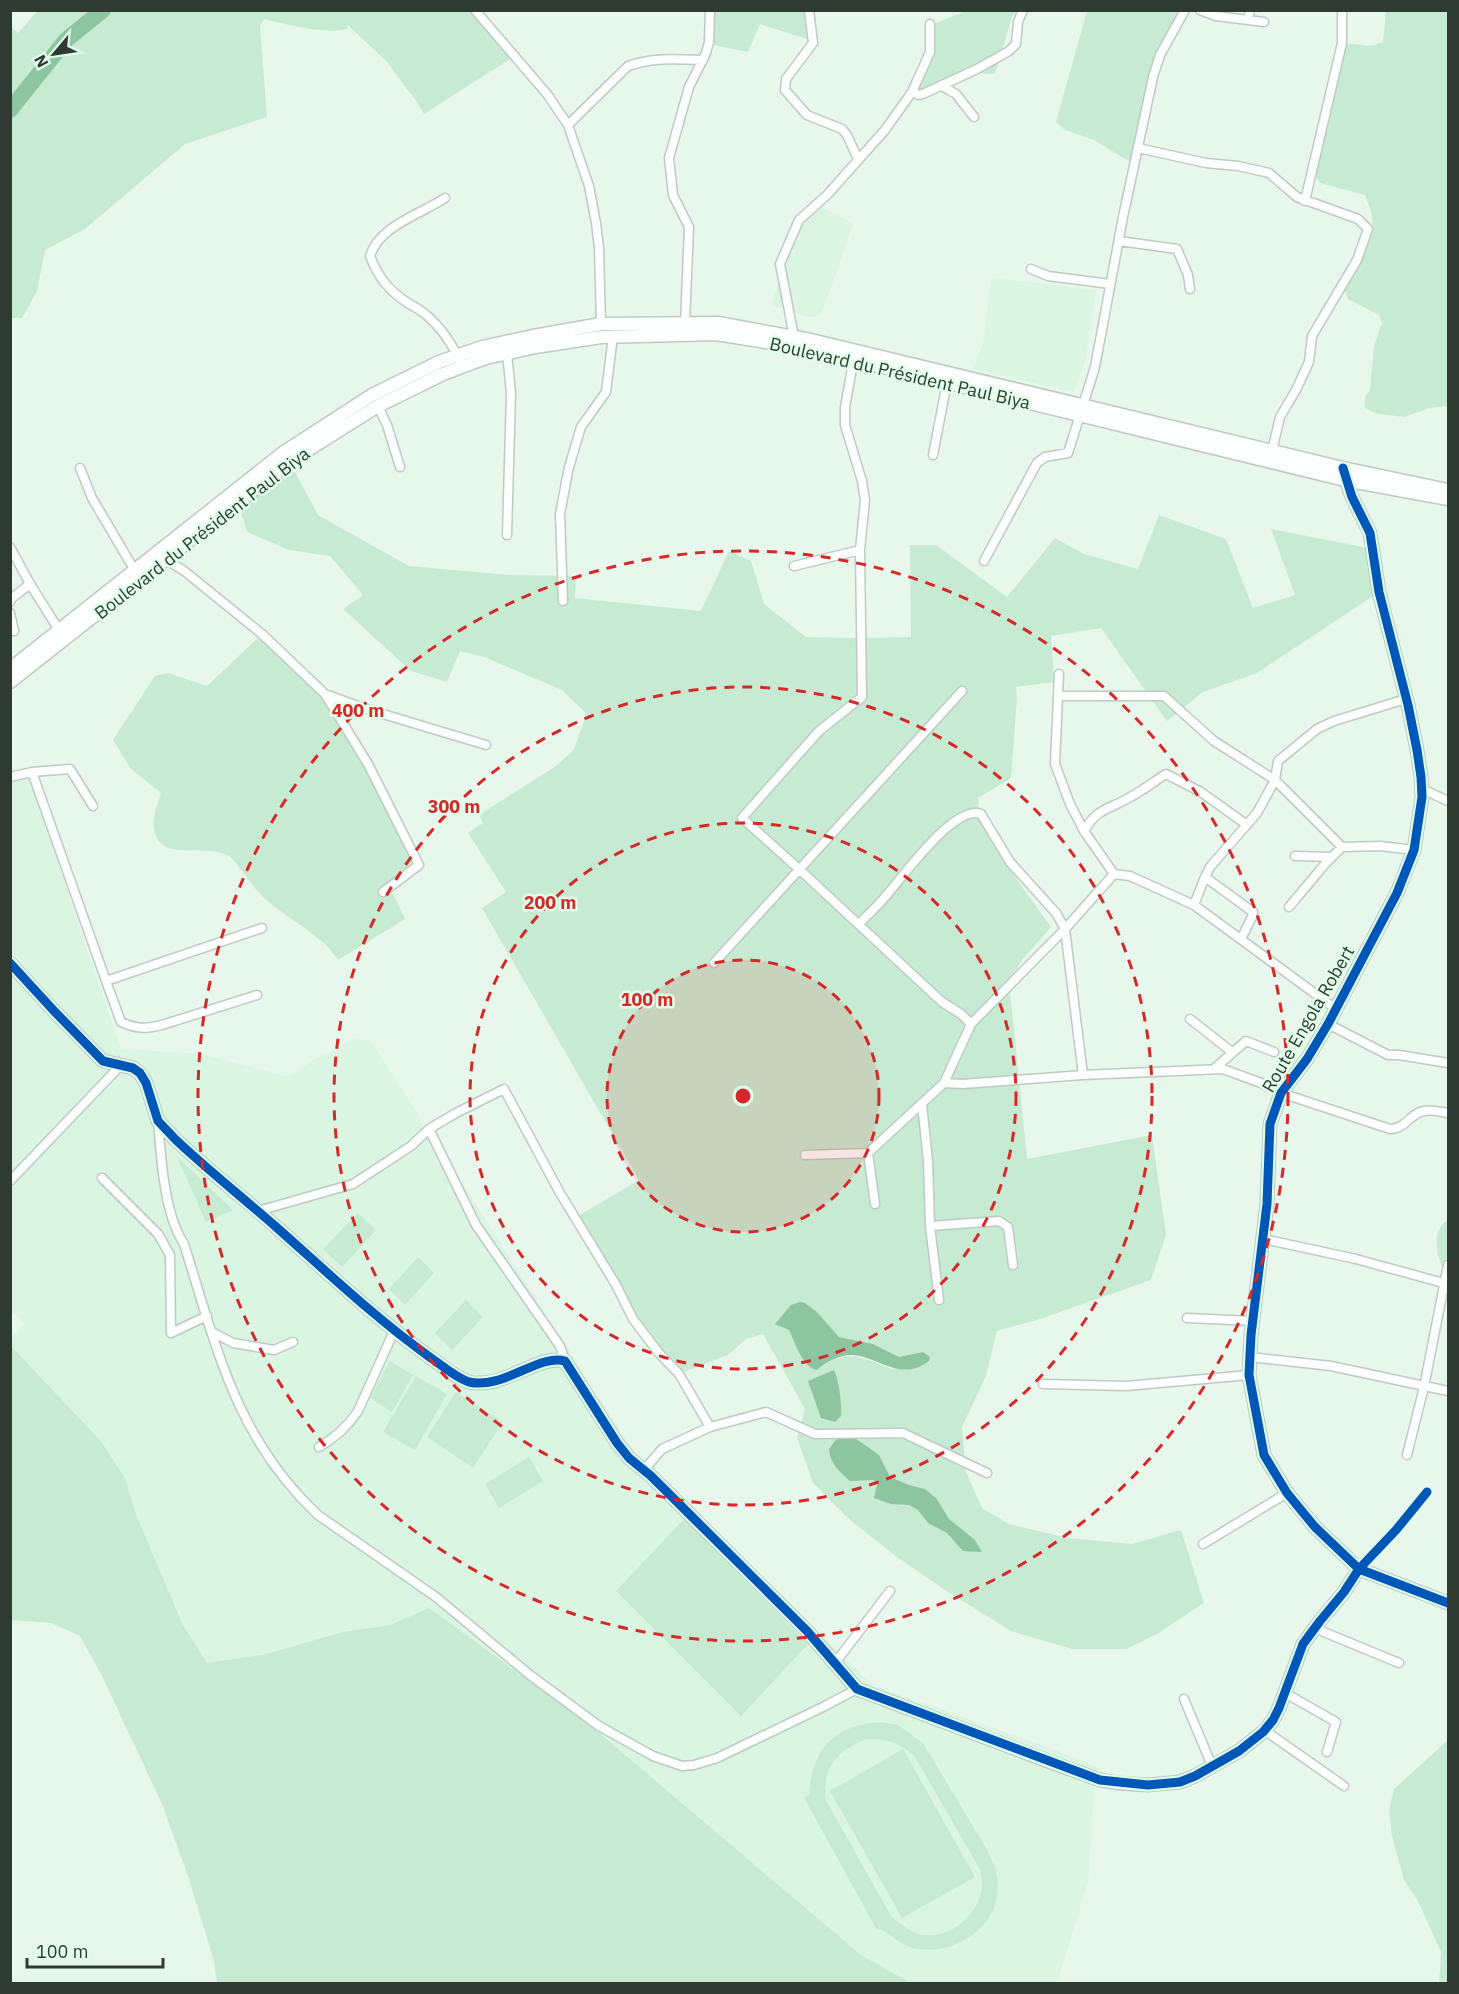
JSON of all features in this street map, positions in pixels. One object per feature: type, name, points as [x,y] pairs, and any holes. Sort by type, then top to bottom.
[{"type":"main road","name":"Boulevard du Président Paul Biya","points":[[10,682],[289,462],[378,406],[443,374],[482,347],[601,324],[718,323],[794,337],[947,382],[1272,451],[1344,474]]},
{"type":"main road","name":"Boulevard du Président Paul Biya","points":[[10,669],[284,452],[372,395],[439,362],[460,361],[546,345],[613,336],[716,334],[854,355],[1344,474]]},
{"type":"main road","points":[[1344,474],[1449,490]]},
{"type":"main road","points":[[1344,474],[1449,499]]},
{"type":"main road","name":"Route Engola Robert","points":[[1344,474],[1370,533],[1379,592],[1406,699],[1417,750],[1422,789],[1414,850],[1397,893],[1328,1024],[1307,1059],[1281,1094],[1270,1124],[1267,1204],[1249,1375],[1264,1455],[1287,1493],[1315,1527],[1359,1569],[1449,1603]]},
{"type":"main road","points":[[10,963],[103,1060],[133,1068],[140,1074],[146,1083],[158,1121],[185,1148],[394,1331],[450,1372],[466,1381],[478,1384],[494,1382],[539,1364],[561,1359],[565,1361],[618,1443],[643,1471],[651,1476],[780,1603],[857,1689],[1108,1782],[1173,1784],[1195,1776],[1239,1750],[1273,1720],[1303,1644],[1359,1569]]},
{"type":"street","points":[[475,10],[547,94],[568,124],[589,186],[597,231],[601,274],[601,324]]},
{"type":"street","points":[[685,323],[689,227],[674,195],[669,158],[686,96],[710,42],[710,10]]},
{"type":"street","points":[[809,10],[813,43],[786,79],[785,90],[807,115],[842,129],[858,159]]},
{"type":"street","points":[[912,92],[919,95],[942,86],[1014,47],[1017,41],[1018,22],[1023,10]]},
{"type":"street","points":[[984,561],[1037,463],[1045,457],[1068,453],[1095,367],[1147,98],[1160,55],[1185,10]]},
{"type":"street","points":[[1200,10],[1216,16],[1249,15],[1264,22]]},
{"type":"street","points":[[1305,201],[1342,44],[1342,10]]},
{"type":"street","points":[[794,337],[780,264],[799,220],[827,195],[885,130],[912,92],[930,52],[930,24]]},
{"type":"street","points":[[568,124],[628,66],[664,58],[702,60]]},
{"type":"street","points":[[942,86],[956,94],[974,117]]},
{"type":"street","points":[[1138,148],[1198,162],[1238,166],[1269,173],[1297,197],[1358,219],[1368,229],[1348,277],[1312,336],[1309,362],[1280,417],[1272,451]]},
{"type":"street","points":[[445,198],[385,234],[373,247],[370,256],[383,283],[394,294],[422,311],[437,325],[460,361]]},
{"type":"street","points":[[1119,242],[1178,249],[1188,275],[1190,289]]},
{"type":"street","points":[[1031,269],[1048,276],[1110,284]]},
{"type":"street","points":[[563,601],[561,514],[567,479],[581,427],[606,392],[613,336]]},
{"type":"street","points":[[507,353],[510,393],[507,535]]},
{"type":"street","points":[[854,355],[845,407],[845,425],[864,491],[865,514],[860,550],[862,698],[819,731],[742,818],[942,1002],[961,1014],[970,1024]]},
{"type":"street","points":[[933,455],[947,382]]},
{"type":"street","points":[[378,406],[387,425],[400,466]]},
{"type":"street","points":[[80,468],[92,498],[135,571]]},
{"type":"street","points":[[10,547],[59,630]]},
{"type":"street","points":[[794,566],[860,550]]},
{"type":"street","points":[[166,560],[183,570],[262,634],[325,694],[368,765],[419,865],[384,892]]},
{"type":"street","points":[[10,602],[30,584]]},
{"type":"street","points":[[10,613],[14,631]]},
{"type":"street","points":[[1059,674],[1055,764],[1070,804],[1084,831],[1114,873],[1130,876],[1194,905],[1336,1009]]},
{"type":"street","points":[[714,963],[962,691]]},
{"type":"street","points":[[325,694],[363,708],[486,745]]},
{"type":"street","points":[[1058,696],[1164,696],[1214,741],[1275,780],[1342,847]]},
{"type":"street","points":[[1194,905],[1210,867],[1257,813],[1275,780],[1278,761],[1317,729],[1334,721],[1406,699]]},
{"type":"street","points":[[10,777],[32,772],[70,769],[93,806]]},
{"type":"street","points":[[32,772],[121,1022],[133,1028],[146,1029],[257,995]]},
{"type":"street","points":[[1084,831],[1091,819],[1101,811],[1125,800],[1166,774],[1201,792],[1247,825]]},
{"type":"street","points":[[1422,789],[1449,801]]},
{"type":"street","points":[[859,924],[885,898],[910,865],[938,836],[965,814],[978,812],[981,814],[1010,862],[1056,913],[1065,929],[1083,1075]]},
{"type":"street","points":[[1289,907],[1342,847],[1380,846],[1414,850]]},
{"type":"street","points":[[1295,856],[1331,857]]},
{"type":"street","points":[[805,1155],[868,1153],[922,1104],[944,1083],[970,1024],[1065,929],[1114,873]]},
{"type":"street","points":[[1205,877],[1252,912],[1252,917],[1240,939]]},
{"type":"street","points":[[106,981],[262,928]]},
{"type":"street","points":[[1190,1019],[1232,1052]]},
{"type":"street","points":[[1328,1024],[1388,1055],[1449,1063]]},
{"type":"street","points":[[1215,1068],[1246,1041],[1274,1052]]},
{"type":"street","points":[[10,1180],[121,1065]]},
{"type":"street","points":[[944,1083],[963,1084],[1215,1068],[1261,1083],[1281,1094],[1390,1129],[1401,1128],[1419,1112],[1425,1110],[1449,1113]]},
{"type":"street","points":[[258,1211],[345,1188],[411,1146],[429,1130],[456,1113],[504,1089],[560,1193],[616,1285],[633,1319],[658,1352],[679,1374],[710,1427]]},
{"type":"street","points":[[922,1104],[928,1161],[930,1226],[939,1300]]},
{"type":"street","points":[[158,1121],[162,1171],[177,1233],[184,1244],[229,1384],[248,1425],[276,1471],[301,1499],[343,1534],[436,1597],[486,1640],[572,1707],[623,1740],[653,1756],[682,1766],[717,1758],[857,1689]]},
{"type":"street","points":[[429,1130],[476,1225],[560,1346],[565,1361]]},
{"type":"street","points":[[868,1153],[875,1204]]},
{"type":"street","points":[[102,1178],[158,1234],[170,1255],[171,1333],[207,1316]]},
{"type":"street","points":[[930,1226],[999,1221],[1008,1227],[1013,1266]]},
{"type":"street","points":[[1264,1239],[1356,1259],[1446,1283]]},
{"type":"street","points":[[1407,1455],[1424,1387],[1449,1265]]},
{"type":"street","points":[[1187,1318],[1253,1321]]},
{"type":"street","points":[[319,1447],[330,1441],[358,1411],[394,1331]]},
{"type":"street","points":[[212,1332],[233,1343],[274,1350],[293,1342]]},
{"type":"street","points":[[1250,1357],[1331,1365],[1449,1391]]},
{"type":"street","points":[[1043,1384],[1126,1386],[1249,1375]]},
{"type":"street","points":[[643,1471],[663,1449],[710,1427],[766,1412],[815,1434],[903,1433],[987,1473]]},
{"type":"street","points":[[1359,1569],[1396,1530],[1427,1492]]},
{"type":"street","points":[[1203,1544],[1287,1493]]},
{"type":"street","points":[[835,1663],[890,1591]]},
{"type":"street","points":[[1314,1628],[1399,1664]]},
{"type":"street","points":[[1285,1693],[1336,1722],[1327,1752]]},
{"type":"street","points":[[1184,1699],[1212,1766]]},
{"type":"street","points":[[1264,1730],[1344,1786]]},
{"type":"shaded area","points":[[38,10],[475,11],[513,57],[424,114],[387,62],[348,25],[347,29],[327,31],[264,19],[260,26],[267,117],[185,144],[85,229],[45,250],[37,291],[22,318],[11,318],[10,26],[18,33]]},
{"type":"shaded area","points":[[711,11],[806,11],[807,39],[760,24],[748,52],[704,43],[713,25]]},
{"type":"shaded area","points":[[962,11],[1017,11],[1012,17],[995,74],[976,73],[933,90],[912,92],[930,52],[931,25]]},
{"type":"shaded area","points":[[1087,11],[1184,11],[1160,55],[1135,165],[1094,140],[1065,130],[1056,122]]},
{"type":"shaded area","points":[[1386,11],[1448,11],[1448,406],[1429,408],[1405,417],[1378,414],[1365,408],[1365,397],[1370,390],[1374,346],[1382,323],[1379,315],[1348,299],[1345,291],[1373,233],[1372,214],[1365,195],[1320,183],[1316,176],[1342,43],[1371,46],[1383,42]]},
{"type":"shaded area","points":[[814,203],[853,224],[822,313],[814,317],[806,317],[772,305],[792,233],[801,211]]},
{"type":"shaded area","points":[[991,278],[1096,290],[1086,358],[1074,392],[973,369],[983,344]]},
{"type":"shaded area","points":[[284,452],[318,515],[409,566],[509,575],[576,576],[575,598],[701,611],[729,551],[751,561],[764,604],[806,637],[911,637],[910,545],[936,545],[1007,597],[1055,538],[1084,554],[1138,569],[1159,515],[1226,539],[1253,608],[1295,595],[1271,529],[1373,549],[1379,592],[1257,673],[1203,692],[1167,721],[1101,628],[1051,636],[1054,682],[1016,687],[1011,778],[978,798],[980,821],[1017,880],[1051,927],[1022,960],[1009,981],[1027,1159],[1152,1135],[1166,1235],[1151,1280],[1040,1319],[997,1331],[986,1376],[962,1427],[966,1472],[982,1508],[1009,1524],[1068,1538],[1132,1544],[1181,1530],[1204,1603],[1157,1634],[1127,1649],[1072,1649],[1011,1631],[897,1557],[850,1520],[813,1483],[797,1438],[805,1409],[763,1334],[746,1339],[728,1355],[679,1374],[658,1352],[575,1218],[639,1180],[482,908],[506,892],[468,833],[483,823],[479,815],[556,766],[573,751],[587,714],[562,690],[484,657],[460,651],[447,682],[411,671],[343,609],[363,595],[330,556],[289,550],[247,532],[237,489]],"holes":[[[817,1312],[839,1337],[873,1344],[899,1357],[923,1352],[892,1369],[862,1358],[845,1357],[827,1363],[817,1370],[803,1359],[789,1330]]]},
{"type":"shaded area","points":[[262,634],[277,647],[338,714],[419,865],[384,892],[393,894],[405,919],[338,960],[323,942],[261,895],[229,856],[211,851],[181,850],[164,846],[156,835],[153,824],[161,793],[130,768],[113,740],[155,676],[168,673],[207,686]]},
{"type":"shaded area","points":[[28,776],[121,1049],[201,1054],[286,1076],[354,1038],[371,1041],[635,1453],[872,1685],[1061,1752],[1098,1768],[1094,1793],[1088,1882],[1057,1983],[911,1983],[861,1955],[591,1726],[429,1609],[390,1625],[343,1632],[266,1654],[207,1663],[183,1625],[137,1517],[125,1478],[100,1440],[11,1346],[11,1339],[24,1323],[10,1310],[10,782]]},
{"type":"shaded area","points":[[177,1157],[233,1210],[206,1222]]},
{"type":"shaded area","points":[[358,1213],[376,1230],[342,1267],[323,1249]]},
{"type":"shaded area","points":[[1448,1220],[1448,1278],[1438,1256],[1437,1239],[1442,1225]]},
{"type":"shaded area","points":[[418,1257],[434,1273],[405,1305],[389,1289]]},
{"type":"shaded area","points":[[466,1300],[483,1317],[452,1350],[435,1333]]},
{"type":"shaded area","points":[[800,1302],[817,1312],[839,1337],[873,1344],[899,1357],[923,1352],[930,1357],[929,1361],[918,1367],[899,1369],[861,1356],[851,1355],[842,1356],[824,1364],[817,1370],[812,1368],[800,1353],[789,1330],[775,1324],[791,1305]]},
{"type":"shaded area","points":[[11,1346],[100,1440],[125,1478],[137,1517],[183,1625],[207,1663],[266,1654],[343,1632],[390,1625],[429,1608],[591,1726],[861,1955],[911,1983],[217,1983],[214,1961],[189,1879],[162,1804],[102,1676],[80,1636],[51,1623],[11,1620]]},
{"type":"shaded area","points":[[390,1361],[413,1375],[392,1412],[370,1398]]},
{"type":"shaded area","points":[[834,1370],[841,1399],[841,1416],[835,1422],[821,1418],[808,1381]]},
{"type":"shaded area","points":[[416,1376],[447,1394],[415,1450],[383,1432]]},
{"type":"shaded area","points":[[456,1392],[503,1422],[473,1468],[427,1437]]},
{"type":"shaded area","points":[[843,1436],[852,1436],[879,1455],[890,1477],[925,1489],[936,1498],[949,1519],[975,1540],[982,1552],[963,1551],[947,1533],[928,1523],[918,1510],[909,1505],[891,1504],[874,1498],[877,1485],[874,1480],[850,1481],[836,1467],[829,1449]]},
{"type":"shaded area","points":[[529,1457],[543,1481],[499,1508],[485,1484]]},
{"type":"shaded area","points":[[684,1519],[808,1644],[741,1716],[616,1591]]},
{"type":"shaded area","points":[[881,1722],[898,1725],[923,1743],[992,1861],[998,1887],[996,1902],[990,1916],[981,1928],[956,1944],[927,1950],[912,1948],[881,1929],[877,1930],[804,1798],[809,1795],[815,1764],[828,1742],[850,1728]],"holes":[[[866,1739],[898,1745],[915,1757],[981,1871],[982,1889],[974,1909],[960,1925],[940,1934],[919,1934],[891,1916],[826,1800],[826,1778],[834,1762],[847,1749]]]},
{"type":"shaded area","points":[[1448,1740],[1448,1983],[1439,1984],[1441,1952],[1418,1901],[1404,1880],[1392,1836],[1389,1810],[1394,1789]]},
{"type":"shaded area","points":[[903,1749],[975,1877],[902,1918],[830,1791]]},
{"type":"waterway","points":[[10,110],[66,40],[103,10]]},
{"type":"cycle path","points":[[1343,468],[1352,497],[1370,533],[1379,592],[1417,750],[1422,797],[1414,850],[1397,893],[1328,1024],[1307,1059],[1281,1093],[1270,1124],[1267,1204],[1251,1335],[1249,1375],[1264,1455],[1287,1493],[1315,1527],[1359,1569],[1448,1603]]},
{"type":"cycle path","points":[[10,963],[103,1061],[133,1068],[140,1073],[146,1083],[158,1121],[176,1140],[370,1311],[450,1372],[469,1382],[482,1383],[508,1377],[544,1362],[565,1361],[629,1458],[651,1476],[807,1631],[857,1689],[1100,1780],[1148,1785],[1180,1782],[1239,1751],[1263,1732],[1279,1708],[1303,1644],[1359,1569],[1396,1530],[1427,1492]]}]
